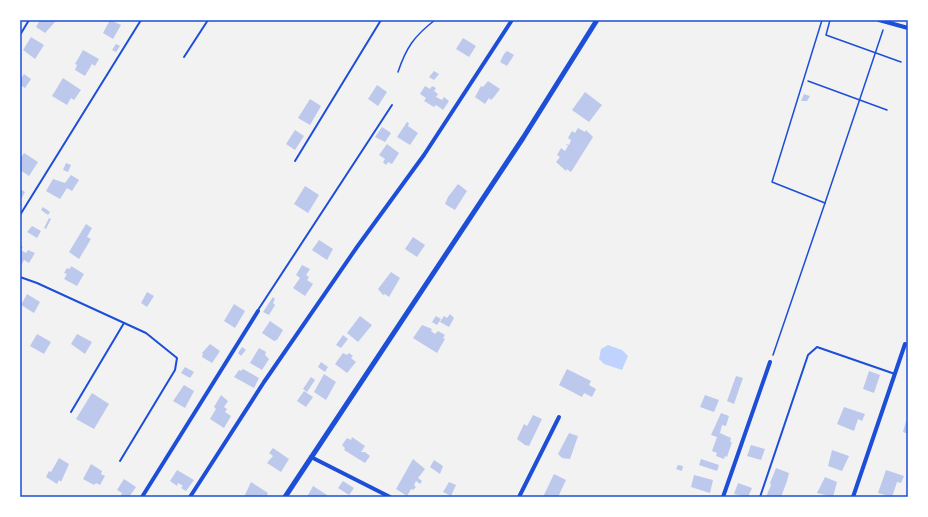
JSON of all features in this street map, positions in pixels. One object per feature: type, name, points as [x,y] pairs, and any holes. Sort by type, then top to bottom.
[{"type":"street","points":[[190,497],[268,376],[357,247],[424,155],[512,20]]},
{"type":"street","points":[[286,497],[523,138],[597,20]]},
{"type":"street","points":[[879,20],[908,28]]},
{"type":"street","points":[[142,497],[258,311]]},
{"type":"street","points":[[853,497],[905,344]]},
{"type":"street","points":[[723,497],[770,362]]},
{"type":"street","points":[[519,497],[559,417]]},
{"type":"street","points":[[311,457],[390,497]]},
{"type":"lane","points":[[20,35],[29,20]]},
{"type":"lane","points":[[20,215],[141,20]]},
{"type":"lane","points":[[184,57],[208,20]]},
{"type":"lane","points":[[295,162],[381,20]]},
{"type":"lane","points":[[258,311],[392,105]]},
{"type":"lane","points":[[20,277],[37,283],[146,333],[177,358],[175,370],[120,461]]},
{"type":"lane","points":[[71,412],[124,323]]},
{"type":"lane","points":[[760,497],[808,355],[813,350],[817,347],[895,374]]},
{"type":"path","points":[[398,72],[404,53],[418,34],[435,20]]},
{"type":"path","points":[[822,20],[772,182],[825,203]]},
{"type":"path","points":[[830,20],[826,35],[901,62]]},
{"type":"path","points":[[770,362],[883,30]]},
{"type":"path","points":[[808,81],[887,110]]},
{"type":"water","points":[[608,345],[622,350],[628,356],[622,370],[604,364],[599,359],[601,349]]},
{"type":"building","points":[[40,20],[52,20],[55,22],[45,33],[36,27]]},
{"type":"building","points":[[110,20],[121,25],[113,39],[103,33]]},
{"type":"building","points":[[31,37],[44,45],[35,59],[23,50]]},
{"type":"building","points":[[463,38],[476,46],[469,57],[456,49]]},
{"type":"building","points":[[116,44],[120,46],[116,52],[112,50]]},
{"type":"building","points":[[83,50],[99,59],[95,66],[92,64],[85,76],[75,70],[77,65],[75,64]]},
{"type":"building","points":[[507,51],[514,55],[507,66],[500,62]]},
{"type":"building","points":[[434,71],[439,74],[434,80],[429,77]]},
{"type":"building","points":[[24,74],[31,79],[25,88],[20,85],[20,80]]},
{"type":"building","points":[[63,78],[81,90],[74,100],[71,98],[67,105],[52,96]]},
{"type":"building","points":[[488,81],[500,89],[491,100],[489,98],[485,104],[475,97],[481,86],[483,87]]},
{"type":"building","points":[[377,85],[387,92],[378,106],[368,99]]},
{"type":"building","points":[[425,86],[430,89],[432,86],[436,88],[434,91],[438,94],[436,97],[442,100],[444,97],[449,101],[443,110],[436,105],[434,107],[424,101],[426,98],[420,94]]},
{"type":"building","points":[[585,92],[602,105],[589,122],[572,110]]},
{"type":"building","points":[[804,94],[810,96],[807,101],[801,101]]},
{"type":"building","points":[[310,99],[321,106],[310,125],[298,118]]},
{"type":"building","points":[[407,122],[409,123],[408,126],[418,133],[410,145],[397,137]]},
{"type":"building","points":[[382,127],[391,133],[385,142],[375,137]]},
{"type":"building","points":[[578,128],[585,132],[586,130],[593,137],[571,172],[567,169],[566,171],[556,162],[560,157],[557,155],[561,148],[565,151],[568,146],[565,144],[569,145],[571,140],[568,138],[572,131],[575,133]]},
{"type":"building","points":[[295,130],[304,136],[295,150],[286,144]]},
{"type":"building","points":[[387,144],[399,153],[392,164],[388,162],[386,165],[383,162],[385,159],[379,155]]},
{"type":"building","points":[[24,153],[38,162],[29,176],[20,170],[20,159]]},
{"type":"building","points":[[66,163],[71,165],[68,172],[63,170]]},
{"type":"building","points":[[71,175],[79,180],[72,191],[67,188],[60,199],[46,191],[53,179],[65,183]]},
{"type":"building","points":[[458,184],[467,191],[455,210],[445,204],[448,197]]},
{"type":"building","points":[[305,186],[319,195],[308,213],[294,204]]},
{"type":"building","points":[[20,189],[25,192],[20,201]]},
{"type":"building","points":[[43,207],[50,212],[48,215],[41,210]]},
{"type":"building","points":[[49,218],[51,219],[46,229],[44,228]]},
{"type":"building","points":[[86,224],[92,228],[87,237],[91,239],[79,259],[69,252]]},
{"type":"building","points":[[32,226],[41,231],[37,238],[27,232]]},
{"type":"building","points":[[413,237],[425,245],[417,257],[405,249]]},
{"type":"building","points":[[319,240],[333,249],[327,260],[312,250]]},
{"type":"building","points":[[20,246],[23,247],[21,250],[26,253],[28,250],[35,253],[29,263],[24,260],[20,267]]},
{"type":"building","points":[[302,265],[310,269],[306,275],[309,277],[307,280],[313,284],[305,296],[293,288],[300,278],[296,275]]},
{"type":"building","points":[[71,266],[84,274],[77,286],[64,279],[67,274],[64,273],[67,268],[70,269]]},
{"type":"building","points":[[391,272],[400,278],[389,297],[385,294],[383,295],[378,289]]},
{"type":"building","points":[[147,292],[154,296],[147,307],[141,303]]},
{"type":"building","points":[[27,294],[40,302],[34,313],[21,305]]},
{"type":"building","points":[[273,297],[275,299],[273,303],[275,305],[269,315],[263,312]]},
{"type":"building","points":[[234,304],[245,311],[235,328],[224,321]]},
{"type":"building","points":[[450,314],[454,318],[449,327],[440,322],[444,316],[447,318]]},
{"type":"building","points":[[360,316],[372,325],[358,342],[347,333]]},
{"type":"building","points":[[436,316],[441,319],[437,325],[432,322]]},
{"type":"building","points":[[270,321],[283,330],[277,340],[274,341],[262,333]]},
{"type":"building","points":[[422,325],[432,329],[431,331],[435,334],[438,331],[445,335],[443,338],[445,339],[437,353],[413,338]]},
{"type":"building","points":[[37,334],[51,342],[44,354],[30,346]]},
{"type":"building","points":[[77,334],[92,342],[85,354],[71,344]]},
{"type":"building","points":[[343,335],[348,339],[341,348],[336,345]]},
{"type":"building","points":[[210,344],[220,351],[212,363],[202,357],[202,353]]},
{"type":"building","points":[[242,347],[246,350],[241,356],[238,353]]},
{"type":"building","points":[[259,348],[266,352],[265,355],[269,359],[262,370],[250,363]]},
{"type":"building","points":[[343,353],[347,355],[349,353],[353,356],[351,358],[356,362],[347,373],[335,364]]},
{"type":"building","points":[[321,362],[328,367],[325,372],[318,367]]},
{"type":"building","points":[[185,367],[194,372],[190,378],[181,373]]},
{"type":"building","points":[[243,369],[259,378],[254,388],[234,377],[239,370],[241,371]]},
{"type":"building","points":[[567,369],[591,381],[589,385],[596,389],[592,397],[584,393],[582,397],[559,385]]},
{"type":"building","points":[[869,371],[880,375],[874,393],[863,389]]},
{"type":"building","points":[[324,374],[336,382],[326,400],[314,392]]},
{"type":"building","points":[[736,376],[743,378],[734,404],[727,401]]},
{"type":"building","points":[[311,377],[315,380],[307,392],[303,389]]},
{"type":"building","points":[[184,385],[194,391],[185,408],[173,401]]},
{"type":"building","points":[[304,391],[313,397],[306,407],[297,401]]},
{"type":"building","points":[[92,393],[109,404],[94,429],[76,419]]},
{"type":"building","points":[[221,395],[228,401],[224,407],[227,409],[225,412],[231,416],[224,428],[210,419],[216,409],[214,407]]},
{"type":"building","points":[[705,395],[719,400],[714,412],[700,407]]},
{"type":"building","points":[[844,407],[865,414],[862,421],[858,419],[854,431],[837,424]]},
{"type":"building","points":[[721,413],[729,416],[726,426],[722,425],[720,433],[731,438],[730,442],[732,442],[727,457],[725,456],[724,459],[716,456],[717,453],[712,451],[717,437],[711,435]]},
{"type":"building","points":[[533,415],[542,419],[529,446],[517,439],[524,424],[527,426]]},
{"type":"building","points":[[906,421],[908,422],[908,434],[903,432]]},
{"type":"building","points":[[569,433],[578,436],[570,459],[562,458],[558,454]]},
{"type":"building","points":[[352,437],[365,446],[361,452],[365,452],[370,456],[365,463],[344,450],[345,448],[342,445],[347,438],[351,440]]},
{"type":"building","points":[[751,445],[765,449],[761,460],[747,456]]},
{"type":"building","points":[[273,448],[289,459],[281,472],[267,463],[273,456],[269,453]]},
{"type":"building","points":[[832,450],[849,456],[842,471],[828,466]]},
{"type":"building","points":[[59,458],[69,464],[61,482],[59,480],[57,484],[46,477],[49,471],[51,472]]},
{"type":"building","points":[[413,459],[425,469],[418,478],[422,481],[420,484],[416,481],[414,485],[416,487],[413,490],[411,489],[407,496],[396,489]]},
{"type":"building","points":[[701,459],[719,465],[717,471],[699,465]]},
{"type":"building","points":[[434,460],[443,466],[440,474],[430,467]]},
{"type":"building","points":[[91,464],[102,471],[101,474],[105,476],[100,485],[96,483],[94,485],[83,479]]},
{"type":"building","points":[[678,465],[683,466],[682,471],[676,469]]},
{"type":"building","points":[[776,468],[789,473],[787,481],[781,497],[766,497],[771,485],[770,483]]},
{"type":"building","points":[[177,470],[194,480],[186,491],[181,488],[183,486],[178,483],[177,486],[170,481]]},
{"type":"building","points":[[886,470],[904,476],[901,483],[897,482],[892,497],[878,493]]},
{"type":"building","points":[[554,474],[566,480],[558,497],[543,497]]},
{"type":"building","points":[[694,475],[713,480],[710,493],[691,487]]},
{"type":"building","points":[[825,477],[837,482],[833,497],[817,493]]},
{"type":"building","points":[[124,479],[136,487],[129,497],[124,497],[121,495],[122,493],[117,490]]},
{"type":"building","points":[[343,481],[354,488],[349,495],[338,488]]},
{"type":"building","points":[[251,482],[268,493],[266,497],[244,497]]},
{"type":"building","points":[[449,482],[456,485],[451,496],[443,492]]},
{"type":"building","points":[[738,483],[752,488],[748,497],[734,494]]},
{"type":"building","points":[[313,486],[327,495],[326,497],[307,497]]}]
